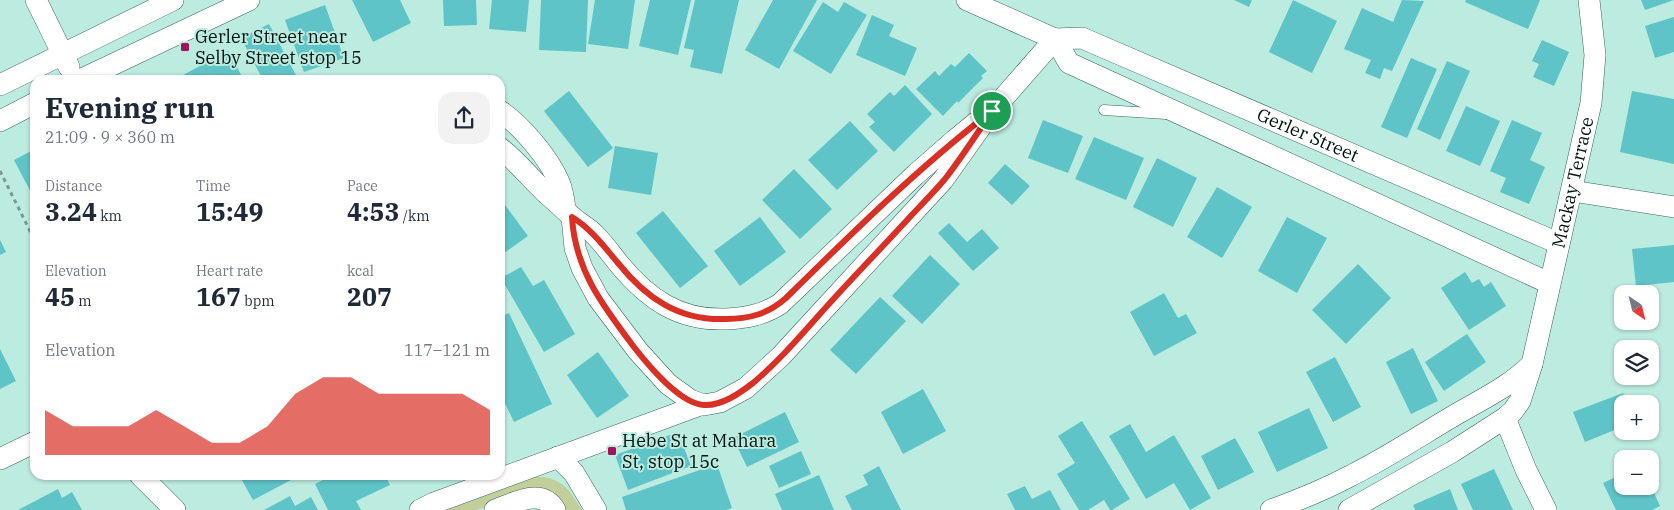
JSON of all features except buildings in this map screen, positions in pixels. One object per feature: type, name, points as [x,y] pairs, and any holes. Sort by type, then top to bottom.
[{"type":"street","points":[[36,0],[73,75]]},
{"type":"street","points":[[0,85],[174,0]]},
{"type":"street","points":[[91,75],[249,0]]},
{"type":"street","name":"Gerler Street","points":[[967,0],[1055,39],[1082,38],[1558,243]]},
{"type":"street","name":"Mackay Terrace","points":[[1349,510],[1452,452],[1505,418],[1520,401],[1532,364],[1558,243],[1572,191],[1593,89],[1595,55],[1589,0]]},
{"type":"street","points":[[505,477],[700,405],[720,402],[739,393],[776,361],[943,180],[992,111],[1055,39]]},
{"type":"street","name":"Gerler Street","points":[[1055,39],[1069,63],[1549,283]]},
{"type":"street","points":[[0,121],[30,106]]},
{"type":"street","points":[[505,152],[545,192],[595,234],[638,284],[651,296],[682,314],[707,319],[732,319],[760,315],[786,298],[915,174],[992,111]]},
{"type":"street","points":[[505,115],[522,129],[554,172],[561,188],[582,268],[598,298],[658,374],[679,393],[700,405]]},
{"type":"street","points":[[1572,191],[1674,207]]},
{"type":"street","points":[[1271,510],[1308,504],[1355,474],[1511,383],[1532,364]]},
{"type":"street","points":[[1505,418],[1526,470],[1546,510]]},
{"type":"street","points":[[0,460],[30,445]]},
{"type":"street","points":[[558,457],[574,473],[596,510]]},
{"type":"street","points":[[144,480],[164,507]]},
{"type":"street","points":[[420,510],[498,480]]},
{"type":"street","points":[[495,510],[521,501],[537,498],[549,501],[556,510]]},
{"type":"lane","name":"Gerler Street","points":[[1104,110],[1184,116]]},
{"type":"path","points":[[0,170],[30,231]]},
{"type":"green space","points":[[530,477],[556,480],[567,489],[582,510],[565,510],[521,493],[477,510],[444,510]]},
{"type":"place","name":"Gerler Street near Selby Street stop 15","points":[[185,47]]},
{"type":"place","name":"Hebe St at Mahara St, stop 15c","points":[[612,451]]},
{"type":"route","points":[[992,111],[964,154],[943,180],[781,356],[761,376],[727,400],[700,405],[668,384],[648,364],[615,322],[598,298],[582,268],[572,232],[572,217],[595,234],[618,263],[651,296],[682,314],[707,319],[732,319],[760,315],[786,298],[915,174],[992,111]]}]
